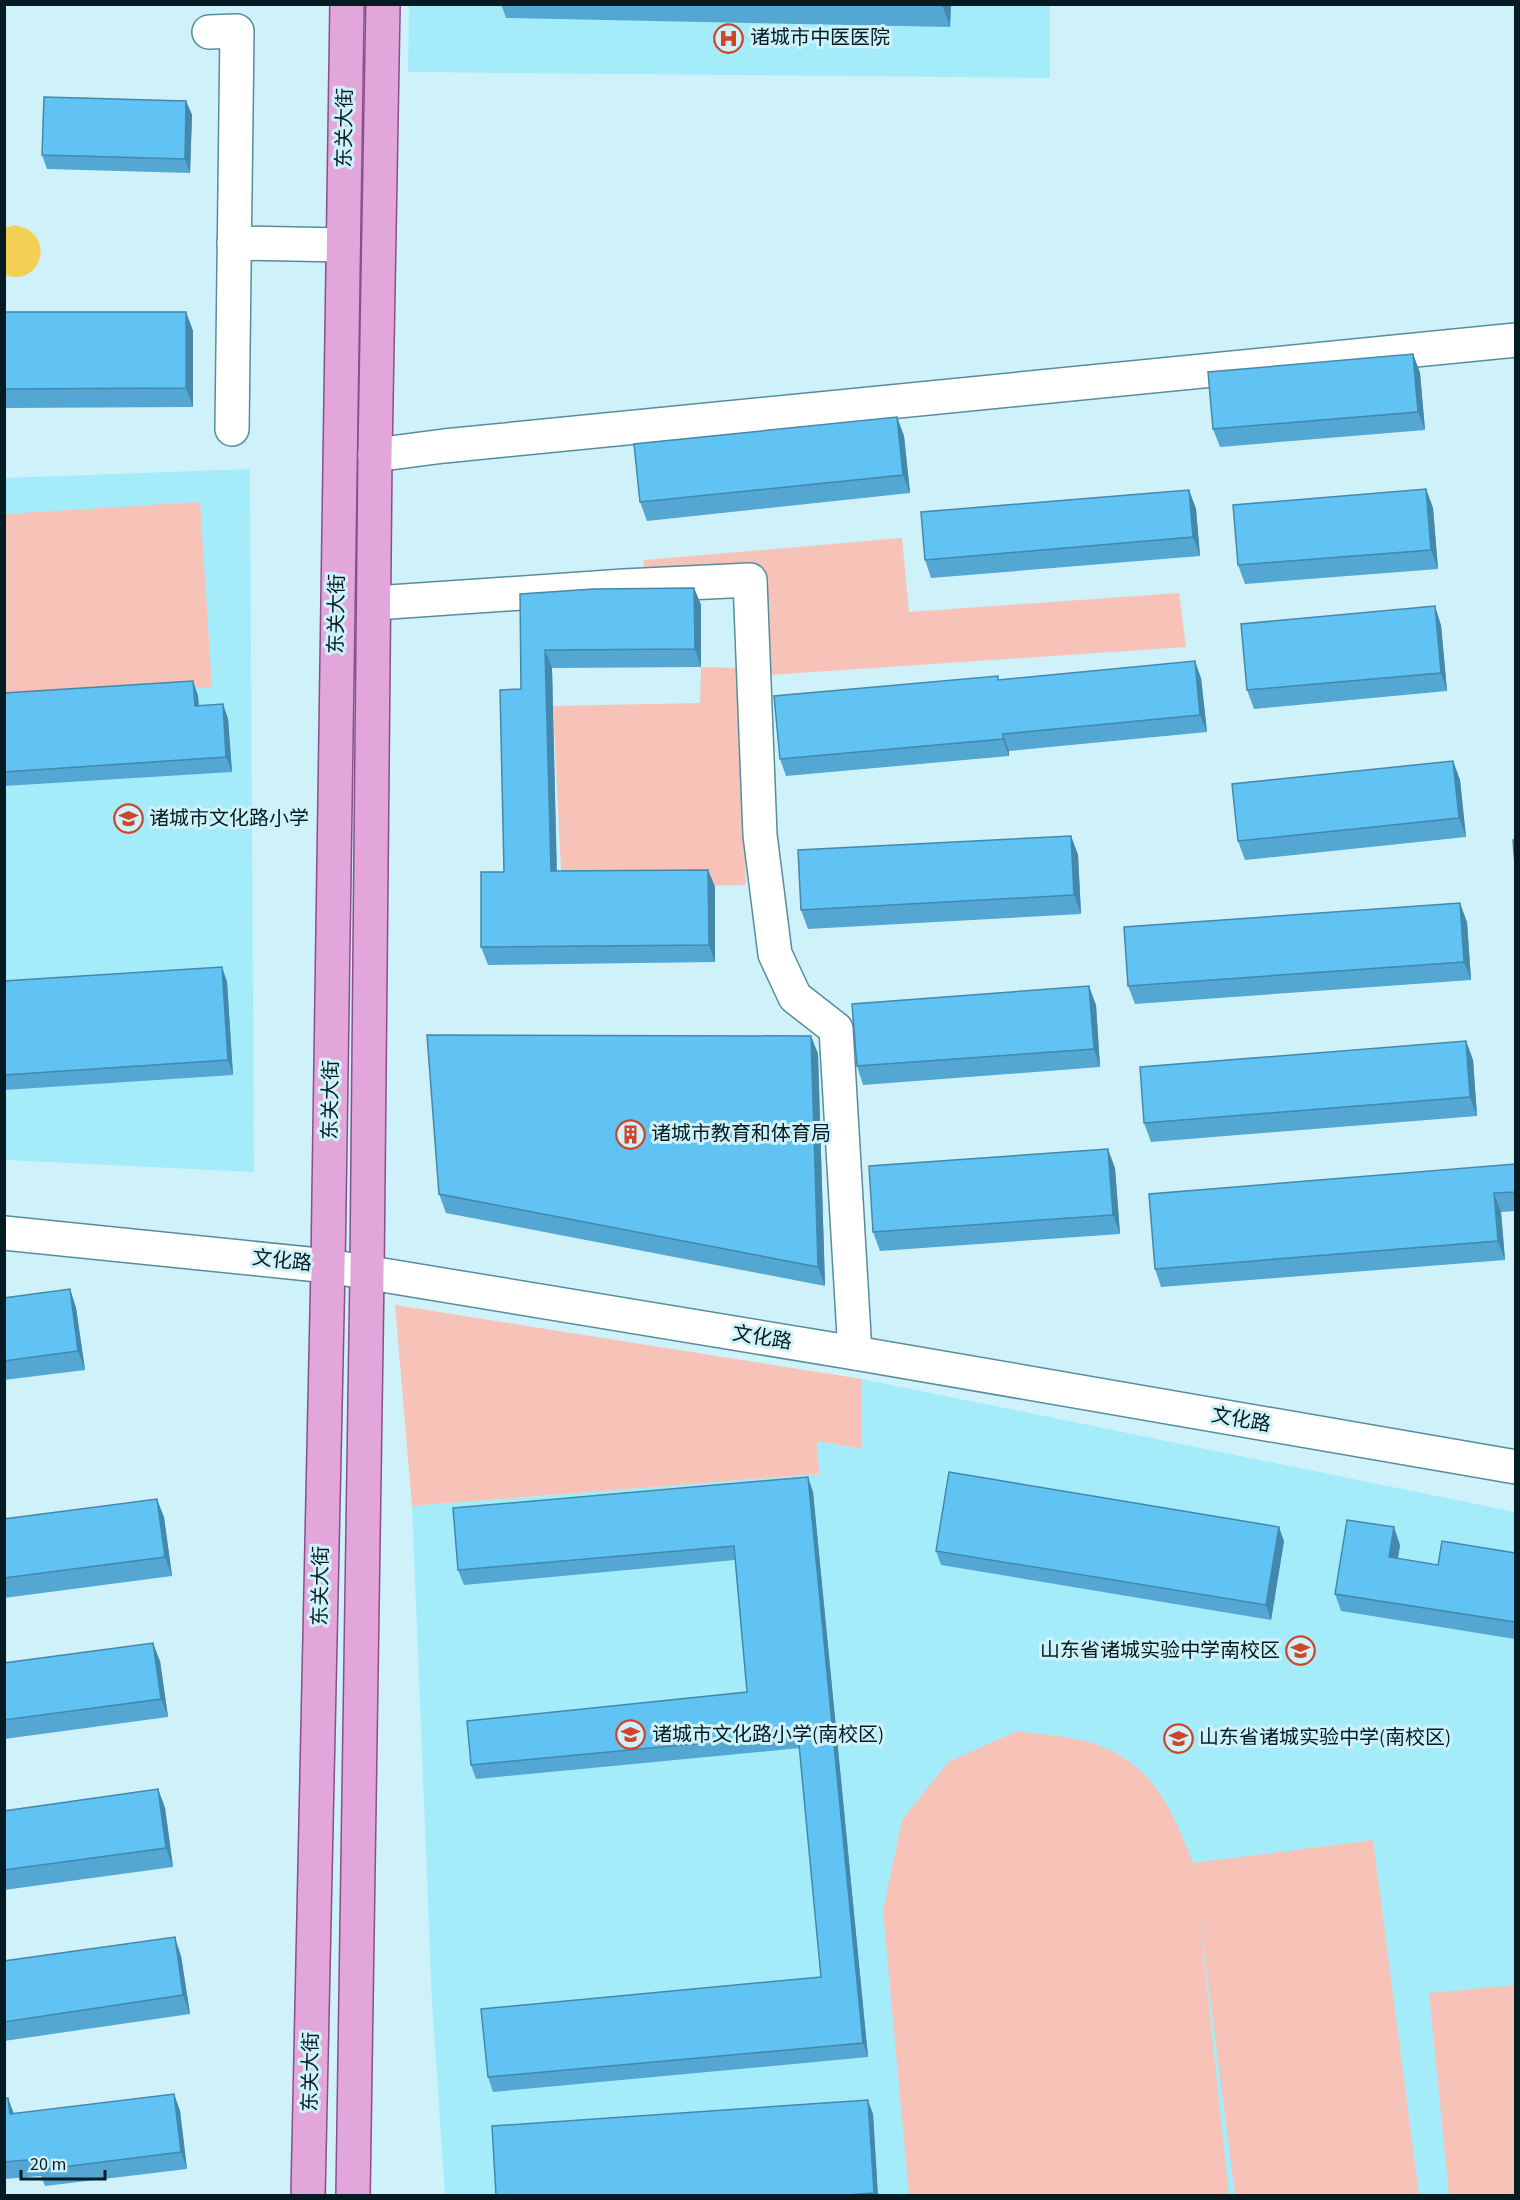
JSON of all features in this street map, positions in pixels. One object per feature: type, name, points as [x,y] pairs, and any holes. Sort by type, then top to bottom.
[{"type":"main road","name":"东关大街","points":[[308,2196],[328,1266],[347,4]]},
{"type":"main road","name":"东关大街","points":[[353,2196],[367,1274],[375,455],[383,4]]},
{"type":"street","points":[[208,32],[237,31],[231,429]]},
{"type":"street","points":[[234,243],[343,245]]},
{"type":"street","points":[[375,455],[503,440],[1515,340]]},
{"type":"street","points":[[375,603],[750,580],[760,835],[775,954],[795,997],[836,1029],[855,1353]]},
{"type":"street","name":"文化路","points":[[4,1233],[328,1266],[855,1353],[1515,1467]]},
{"type":"shaded area","name":"诸城市中医医院","points":[[409,5],[1050,5],[1050,78],[408,72]]},
{"type":"shaded area","points":[[14,225],[28,230],[36,238],[40,247],[40,258],[36,267],[28,274],[18,277],[5,275],[5,228]]},
{"type":"shaded area","name":"诸城市文化路小学","points":[[250,469],[254,1172],[5,1160],[4,478]]},
{"type":"shaded area","points":[[200,502],[212,687],[5,700],[5,514]]},
{"type":"shaded area","points":[[902,538],[909,612],[1179,593],[1186,647],[753,676],[750,580],[642,585],[644,560]]},
{"type":"shaded area","points":[[701,667],[738,668],[746,885],[562,889],[553,706],[700,703]]},
{"type":"shaded area","points":[[395,1305],[862,1379],[862,1449],[817,1441],[819,1474],[412,1506]]},
{"type":"shaded area","name":"山东省诸城实验中学(南校区)","points":[[862,1379],[1515,1512],[1515,2195],[445,2195],[432,2003],[412,1506],[819,1474],[817,1441],[862,1449]]},
{"type":"shaded area","points":[[1017,1731],[1086,1741],[1115,1753],[1132,1764],[1158,1791],[1168,1807],[1193,1863],[1373,1840],[1419,2195],[1235,2195],[1199,1912],[1229,2195],[909,2195],[883,1911],[902,1820],[948,1762]]},
{"type":"shaded area","points":[[1515,1985],[1515,2195],[1449,2195],[1429,1993]]},
{"type":"building","points":[[44,97],[186,101],[185,159],[42,155]]},
{"type":"building","points":[[4,312],[186,312],[186,388],[4,389]]},
{"type":"building","points":[[1413,354],[1418,412],[1213,429],[1208,372]]},
{"type":"building","points":[[897,417],[903,475],[640,502],[634,444]]},
{"type":"building","points":[[1426,489],[1431,550],[1238,565],[1233,505]]},
{"type":"building","points":[[1189,490],[1193,537],[925,560],[921,512]]},
{"type":"building","points":[[694,588],[695,649],[545,650],[551,871],[708,870],[709,945],[481,947],[481,872],[504,872],[500,690],[521,689],[520,594],[594,589]]},
{"type":"building","points":[[1435,606],[1441,673],[1247,690],[1241,624]]},
{"type":"building","points":[[1195,661],[1200,715],[1003,734],[1003,739],[780,759],[774,696],[998,676],[998,680]]},
{"type":"building","points":[[193,681],[195,706],[223,704],[226,757],[4,772],[4,693]]},
{"type":"building","points":[[1453,761],[1459,818],[1238,841],[1232,784]]},
{"type":"building","points":[[1071,836],[1074,895],[801,910],[798,850]]},
{"type":"building","points":[[1513,840],[1515,840],[1515,865]]},
{"type":"building","points":[[1460,903],[1464,962],[1128,986],[1124,927]]},
{"type":"building","points":[[222,967],[228,1060],[4,1075],[4,981]]},
{"type":"building","points":[[1089,986],[1094,1049],[857,1066],[852,1004]]},
{"type":"building","name":"诸城市教育和体育局","points":[[427,1035],[811,1036],[818,1267],[439,1194]]},
{"type":"building","points":[[1466,1041],[1470,1097],[1144,1123],[1140,1067]]},
{"type":"building","points":[[1108,1149],[1113,1215],[873,1232],[869,1166]]},
{"type":"building","points":[[1515,1164],[1515,1192],[1494,1193],[1498,1241],[1155,1269],[1149,1194]]},
{"type":"building","points":[[70,1289],[78,1351],[4,1361],[4,1298]]},
{"type":"building","points":[[949,1472],[1279,1527],[1266,1605],[936,1551]]},
{"type":"building","points":[[808,1477],[863,2043],[488,2077],[481,2009],[821,1977],[798,1734],[471,1765],[467,1721],[747,1692],[734,1546],[458,1570],[453,1508]]},
{"type":"building","points":[[157,1499],[165,1557],[4,1578],[4,1519]]},
{"type":"building","points":[[1347,1520],[1394,1527],[1389,1557],[1438,1565],[1442,1541],[1515,1553],[1515,1622],[1335,1594]]},
{"type":"building","points":[[153,1643],[161,1699],[4,1720],[4,1663]]},
{"type":"building","points":[[158,1789],[166,1848],[4,1870],[4,1811]]},
{"type":"building","points":[[175,1937],[183,1995],[4,2022],[4,1961]]},
{"type":"building","points":[[174,2094],[181,2152],[39,2170],[38,2159],[4,2162],[4,2098],[8,2098],[10,2114]]},
{"type":"building","points":[[868,2100],[874,2193],[833,2196],[496,2196],[492,2126]]},
{"type":"place","name":"诸城市中医医院","points":[[729,38]]},
{"type":"place","name":"诸城市文化路小学","points":[[128,819]]},
{"type":"place","name":"诸城市教育和体育局","points":[[630,1134]]},
{"type":"place","name":"山东省诸城实验中学南校区","points":[[1301,1651]]},
{"type":"place","name":"诸城市文化路小学(南校区)","points":[[631,1735]]},
{"type":"place","name":"山东省诸城实验中学(南校区)","points":[[1178,1738]]}]
